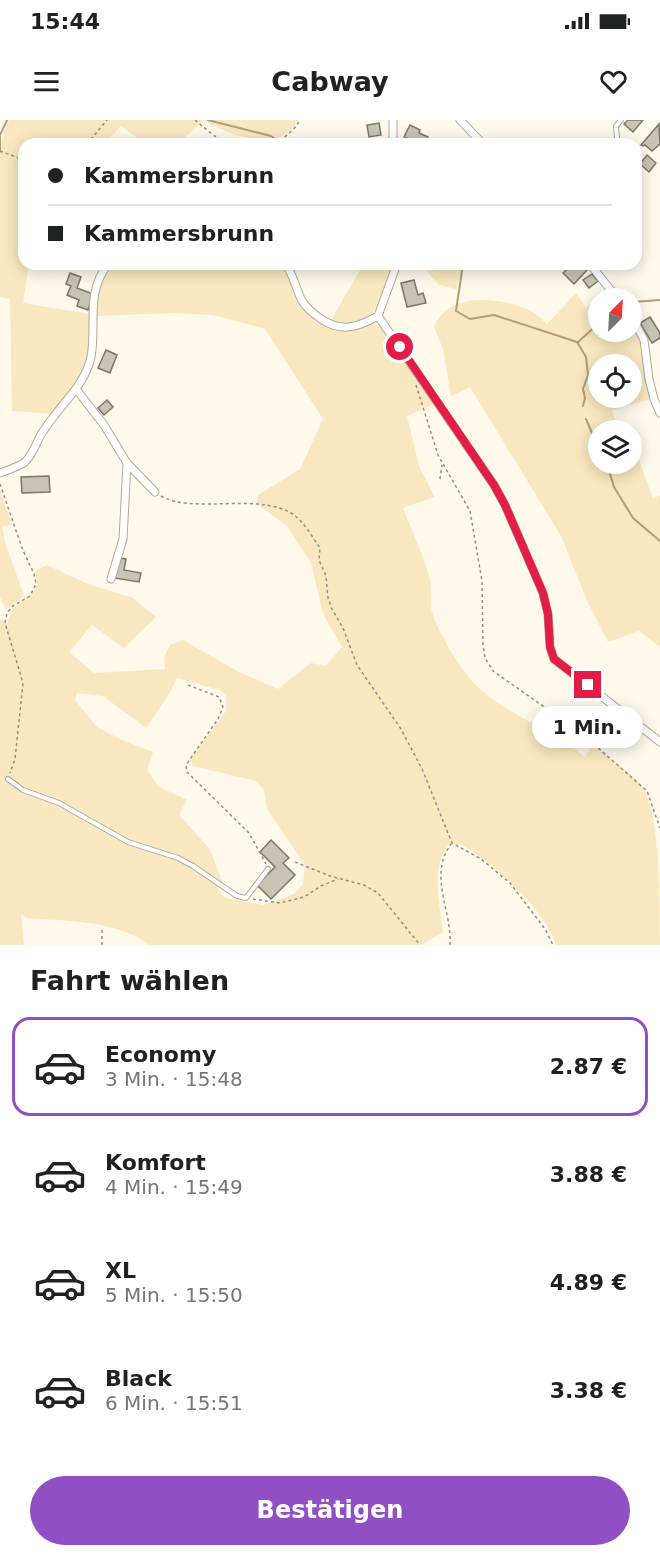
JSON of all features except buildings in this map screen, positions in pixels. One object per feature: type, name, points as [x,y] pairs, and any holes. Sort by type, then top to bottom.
[{"type":"street","points":[[393,120],[393,138]]},
{"type":"street","points":[[460,120],[477,138]]},
{"type":"street","points":[[0,473],[26,461],[43,431],[85,375],[91,358],[92,316],[96,291],[104,270]]},
{"type":"street","points":[[289,270],[302,301],[310,311],[335,327],[347,328],[358,326],[378,316],[395,270]]},
{"type":"street","points":[[595,270],[609,288]]},
{"type":"street","points":[[378,316],[494,485],[505,505],[543,593],[548,614],[550,647],[554,659],[660,742]]},
{"type":"street","points":[[642,335],[649,379],[660,414]]},
{"type":"street","points":[[76,389],[104,425],[127,463],[155,492]]},
{"type":"street","points":[[111,579],[123,539],[127,463]]},
{"type":"lane","points":[[617,138],[616,126],[621,120]]},
{"type":"lane","points":[[8,779],[23,790],[59,802],[128,842],[186,862],[237,896],[246,898],[268,869]]},
{"type":"path","points":[[92,138],[107,120]]},
{"type":"path","points":[[195,120],[219,138]]},
{"type":"path","points":[[283,138],[294,129],[300,120]]},
{"type":"path","points":[[1,152],[18,158]]},
{"type":"path","points":[[414,380],[442,464],[470,511],[482,581],[485,658],[493,671],[580,732],[647,791],[660,828]]},
{"type":"path","points":[[440,479],[442,464]]},
{"type":"path","points":[[0,484],[36,584],[30,596],[12,606],[7,613],[5,623],[23,683],[15,759],[8,779]]},
{"type":"path","points":[[155,492],[177,502],[253,504],[295,515],[320,548],[319,560],[326,576],[328,598],[357,664],[412,749],[452,843],[481,859],[510,883],[545,929],[553,945]]},
{"type":"path","points":[[188,685],[219,697],[222,707],[218,719],[186,765],[187,772],[249,833],[258,846],[268,869]]},
{"type":"path","points":[[450,945],[441,884],[442,862],[452,843]]},
{"type":"path","points":[[295,862],[364,885],[378,893],[420,945]]},
{"type":"path","points":[[246,898],[280,903],[304,897],[340,878]]},
{"type":"path","points":[[102,930],[102,945]]},
{"type":"shaded area","points":[[9,120],[298,120],[292,129],[279,138],[250,138],[232,134],[204,121],[184,138],[137,138],[121,126],[110,138],[18,138],[18,270],[28,270],[23,303],[89,314],[89,347],[84,369],[72,389],[52,414],[12,411],[10,299],[0,297],[0,153],[4,131]]},
{"type":"shaded area","points":[[107,270],[286,270],[299,295],[324,324],[334,329],[349,331],[372,323],[388,335],[434,404],[407,416],[419,466],[435,497],[403,508],[428,572],[431,584],[431,608],[437,625],[460,665],[483,692],[557,737],[585,757],[593,743],[645,790],[654,823],[656,843],[660,945],[556,945],[534,907],[511,883],[466,847],[448,845],[442,854],[438,876],[443,932],[421,945],[150,945],[137,937],[106,926],[26,918],[21,914],[24,945],[0,945],[0,619],[7,624],[15,608],[31,595],[37,582],[35,571],[47,565],[88,584],[133,598],[156,617],[124,648],[92,625],[69,652],[94,673],[165,669],[164,657],[170,645],[183,640],[239,672],[278,689],[311,663],[326,666],[342,647],[323,614],[311,563],[287,526],[257,504],[258,495],[300,469],[323,419],[265,329],[213,315],[175,313],[94,316],[101,281]],"holes":[[[177,678],[219,690],[226,695],[226,711],[190,759],[193,766],[256,781],[264,790],[267,809],[305,865],[303,884],[294,894],[263,905],[225,898],[216,887],[223,883],[209,848],[179,815],[187,800],[158,786],[147,770],[153,752],[97,727],[75,700],[77,693],[103,696],[146,728]]]},
{"type":"shaded area","points":[[360,270],[393,270],[381,300],[367,317],[345,324],[330,322]]},
{"type":"shaded area","points":[[426,270],[461,270],[456,289],[439,285]]},
{"type":"shaded area","points":[[576,293],[586,308],[588,306],[588,342],[642,342],[642,340],[643,342],[651,399],[642,402],[642,354],[588,354],[588,408],[619,408],[612,410],[615,420],[588,420],[588,474],[642,474],[642,469],[653,499],[660,495],[660,647],[639,631],[608,642],[587,601],[561,536],[470,387],[451,396],[443,349],[434,327],[441,315],[451,307],[476,300],[504,302],[517,306],[531,311],[547,324]]},
{"type":"shaded area","points":[[0,489],[12,525],[2,526],[5,542],[24,596],[6,610],[0,597]]},
{"type":"waterway","points":[[0,152],[0,135],[7,120]]},
{"type":"waterway","points":[[208,120],[274,138]]},
{"type":"waterway","points":[[462,270],[456,311],[470,319],[494,315],[577,342],[586,357],[588,375],[583,389],[585,398],[583,406]]},
{"type":"waterway","points":[[642,301],[660,300]]},
{"type":"waterway","points":[[578,342],[588,333]]},
{"type":"waterway","points":[[586,419],[588,424]]},
{"type":"waterway","points":[[610,474],[614,487],[633,518],[660,541]]},
{"type":"route","points":[[400,347],[494,485],[505,505],[543,593],[548,614],[550,647],[554,659],[588,685]]}]
